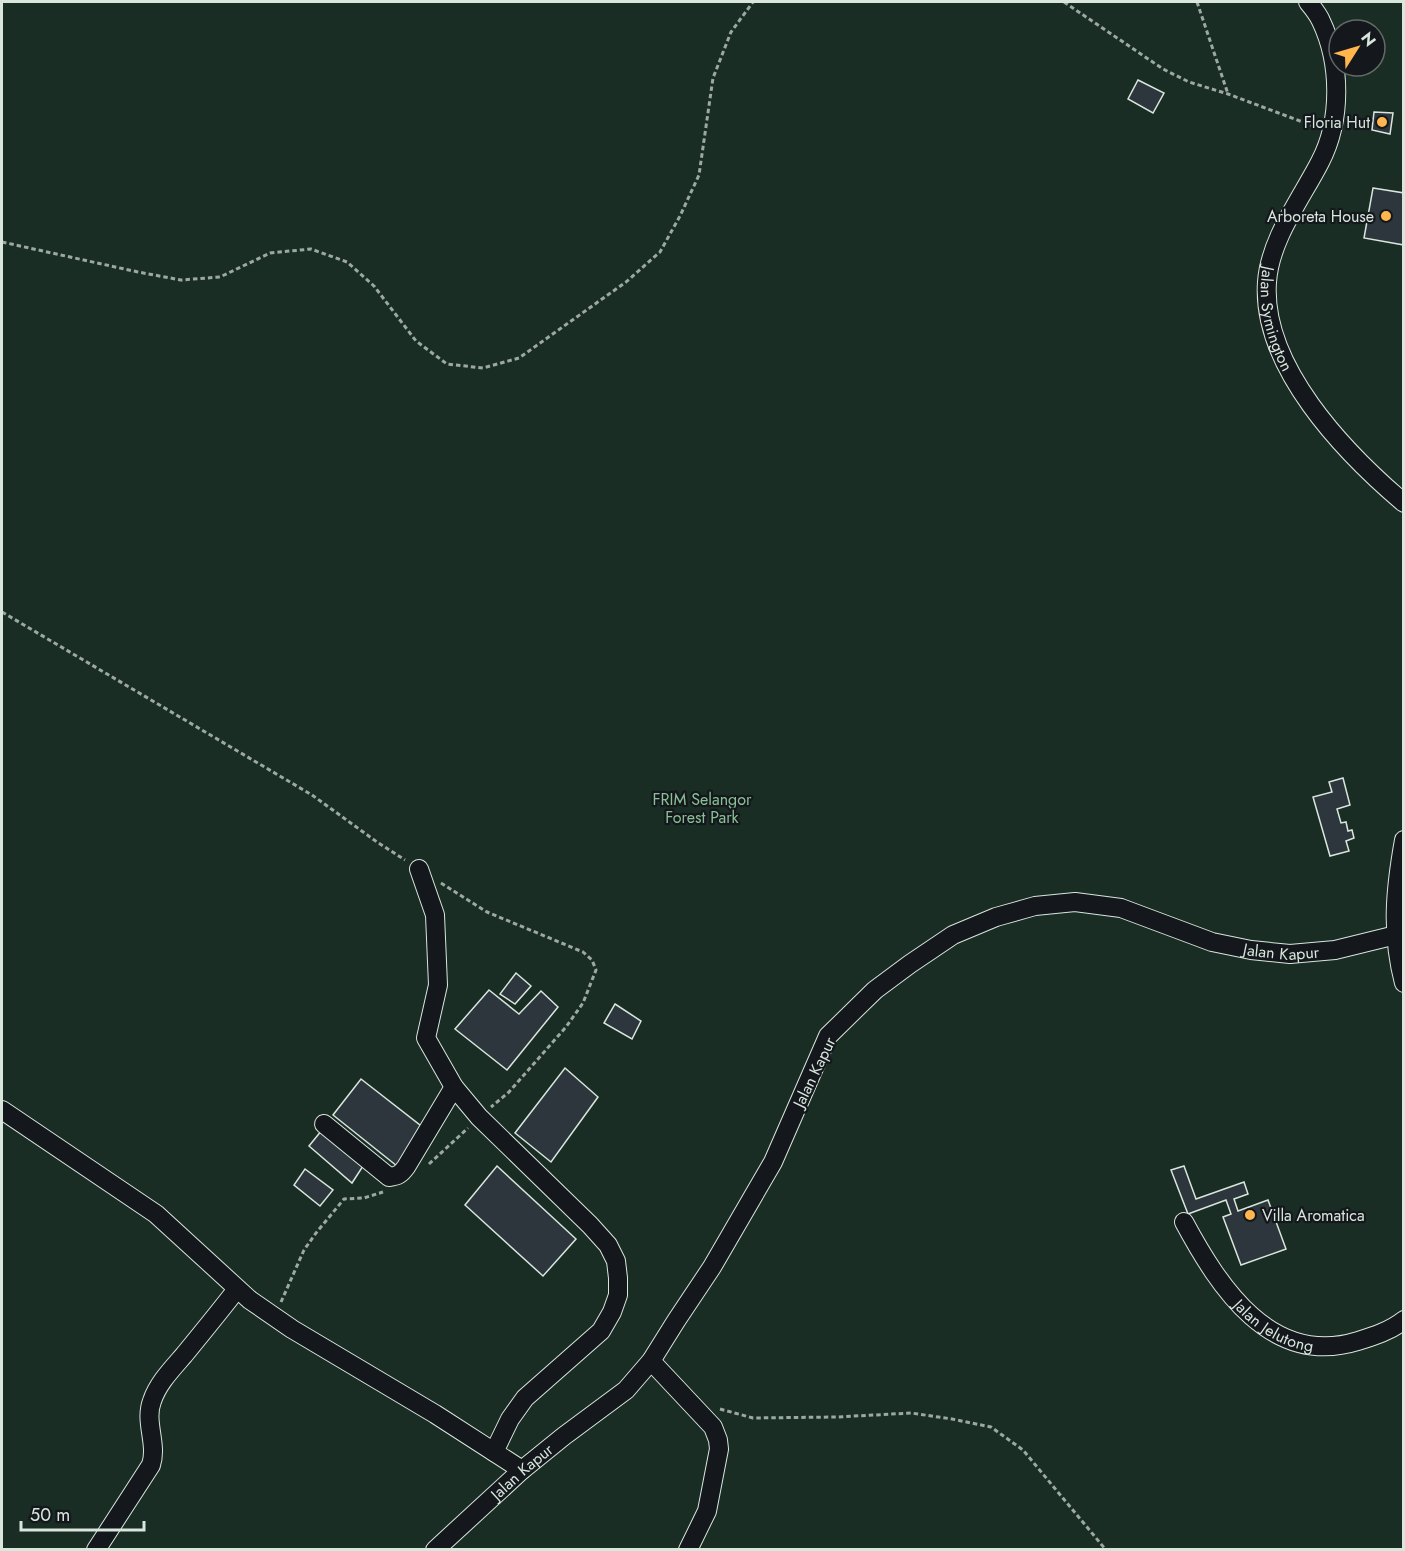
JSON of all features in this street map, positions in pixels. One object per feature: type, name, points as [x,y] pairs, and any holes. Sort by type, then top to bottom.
[{"type":"street","name":"Jalan Symington","points":[[1308,2],[1321,20],[1335,65],[1337,91],[1335,113],[1332,133],[1322,160],[1294,208],[1271,258],[1267,281],[1267,308],[1273,334],[1285,364],[1304,394],[1350,452],[1379,482],[1404,503]]},
{"type":"street","points":[[1404,840],[1394,916],[1404,983]]},
{"type":"street","points":[[419,868],[435,915],[438,986],[426,1038],[454,1087],[479,1118],[590,1225],[608,1245],[616,1261],[618,1295],[612,1312],[601,1331],[525,1398],[510,1419],[494,1452]]},
{"type":"street","name":"Jalan Kapur","points":[[435,1550],[522,1470],[626,1390],[651,1361],[712,1267],[773,1162],[828,1036],[875,990],[953,934],[1035,906],[1076,902],[1121,908],[1212,942],[1251,950],[1290,954],[1335,950],[1396,936]]},
{"type":"street","points":[[324,1124],[389,1177],[396,1176],[401,1174],[406,1167],[454,1087]]},
{"type":"street","points":[[2,1110],[156,1214],[237,1289],[275,1318],[435,1414],[522,1470]]},
{"type":"street","name":"Jalan Jelutong","points":[[1184,1222],[1211,1269],[1230,1295],[1254,1320],[1290,1340],[1308,1345],[1346,1344],[1377,1335],[1404,1320]]},
{"type":"street","points":[[96,1550],[151,1465],[154,1455],[149,1415],[151,1402],[157,1389],[237,1289]]},
{"type":"street","points":[[651,1361],[712,1427],[718,1440],[719,1449],[707,1511],[688,1550]]},
{"type":"path","points":[[2,242],[138,273],[181,280],[220,277],[270,253],[311,249],[347,262],[374,286],[416,342],[447,364],[483,368],[519,358],[626,282],[660,252],[699,175],[713,78],[731,32],[753,2]]},
{"type":"path","points":[[1064,2],[1163,69],[1189,82],[1332,133]]},
{"type":"path","points":[[1197,2],[1228,94]]},
{"type":"path","points":[[2,612],[312,795],[377,842],[487,912],[583,952],[592,960],[597,970],[583,1003],[566,1027],[509,1092],[424,1169]]},
{"type":"path","points":[[275,1318],[304,1250],[344,1199],[364,1197],[389,1190]]},
{"type":"path","points":[[717,1408],[753,1418],[911,1413],[991,1426],[1023,1450],[1106,1550]]},
{"type":"green space","name":"FRIM Selangor Forest Park","points":[[2,2],[1403,2],[1403,1549],[2,1549]]},
{"type":"building","points":[[1138,80],[1164,93],[1153,113],[1128,99]]},
{"type":"building","name":"Floria Hut","points":[[1374,112],[1393,113],[1390,134],[1372,130]]},
{"type":"building","name":"Arboreta House","points":[[1373,188],[1404,193],[1404,245],[1364,238]]},
{"type":"building","points":[[1343,778],[1350,805],[1337,809],[1341,823],[1346,822],[1348,831],[1352,830],[1354,838],[1346,841],[1349,851],[1330,856],[1313,797],[1332,792],[1329,782]]},
{"type":"building","points":[[516,973],[531,986],[515,1004],[500,994]]},
{"type":"building","points":[[489,990],[519,1014],[541,991],[558,1007],[507,1070],[455,1029]]},
{"type":"building","points":[[615,1004],[641,1021],[632,1039],[604,1023]]},
{"type":"building","points":[[565,1068],[598,1097],[551,1162],[515,1133]]},
{"type":"building","points":[[361,1079],[425,1129],[397,1166],[333,1115]]},
{"type":"building","points":[[322,1130],[365,1163],[352,1183],[309,1146]]},
{"type":"building","points":[[497,1166],[576,1239],[543,1276],[465,1205]]},
{"type":"building","name":"Villa Aromatica","points":[[1184,1166],[1196,1199],[1244,1182],[1248,1194],[1234,1199],[1238,1211],[1268,1200],[1286,1249],[1241,1265],[1223,1217],[1231,1214],[1226,1200],[1188,1214],[1171,1170]]},
{"type":"building","points":[[305,1169],[333,1190],[320,1206],[294,1185]]},
{"type":"place","name":"Floria Hut","points":[[1382,122]]},
{"type":"place","name":"Arboreta House","points":[[1386,216]]},
{"type":"place","name":"Villa Aromatica","points":[[1250,1215]]}]
